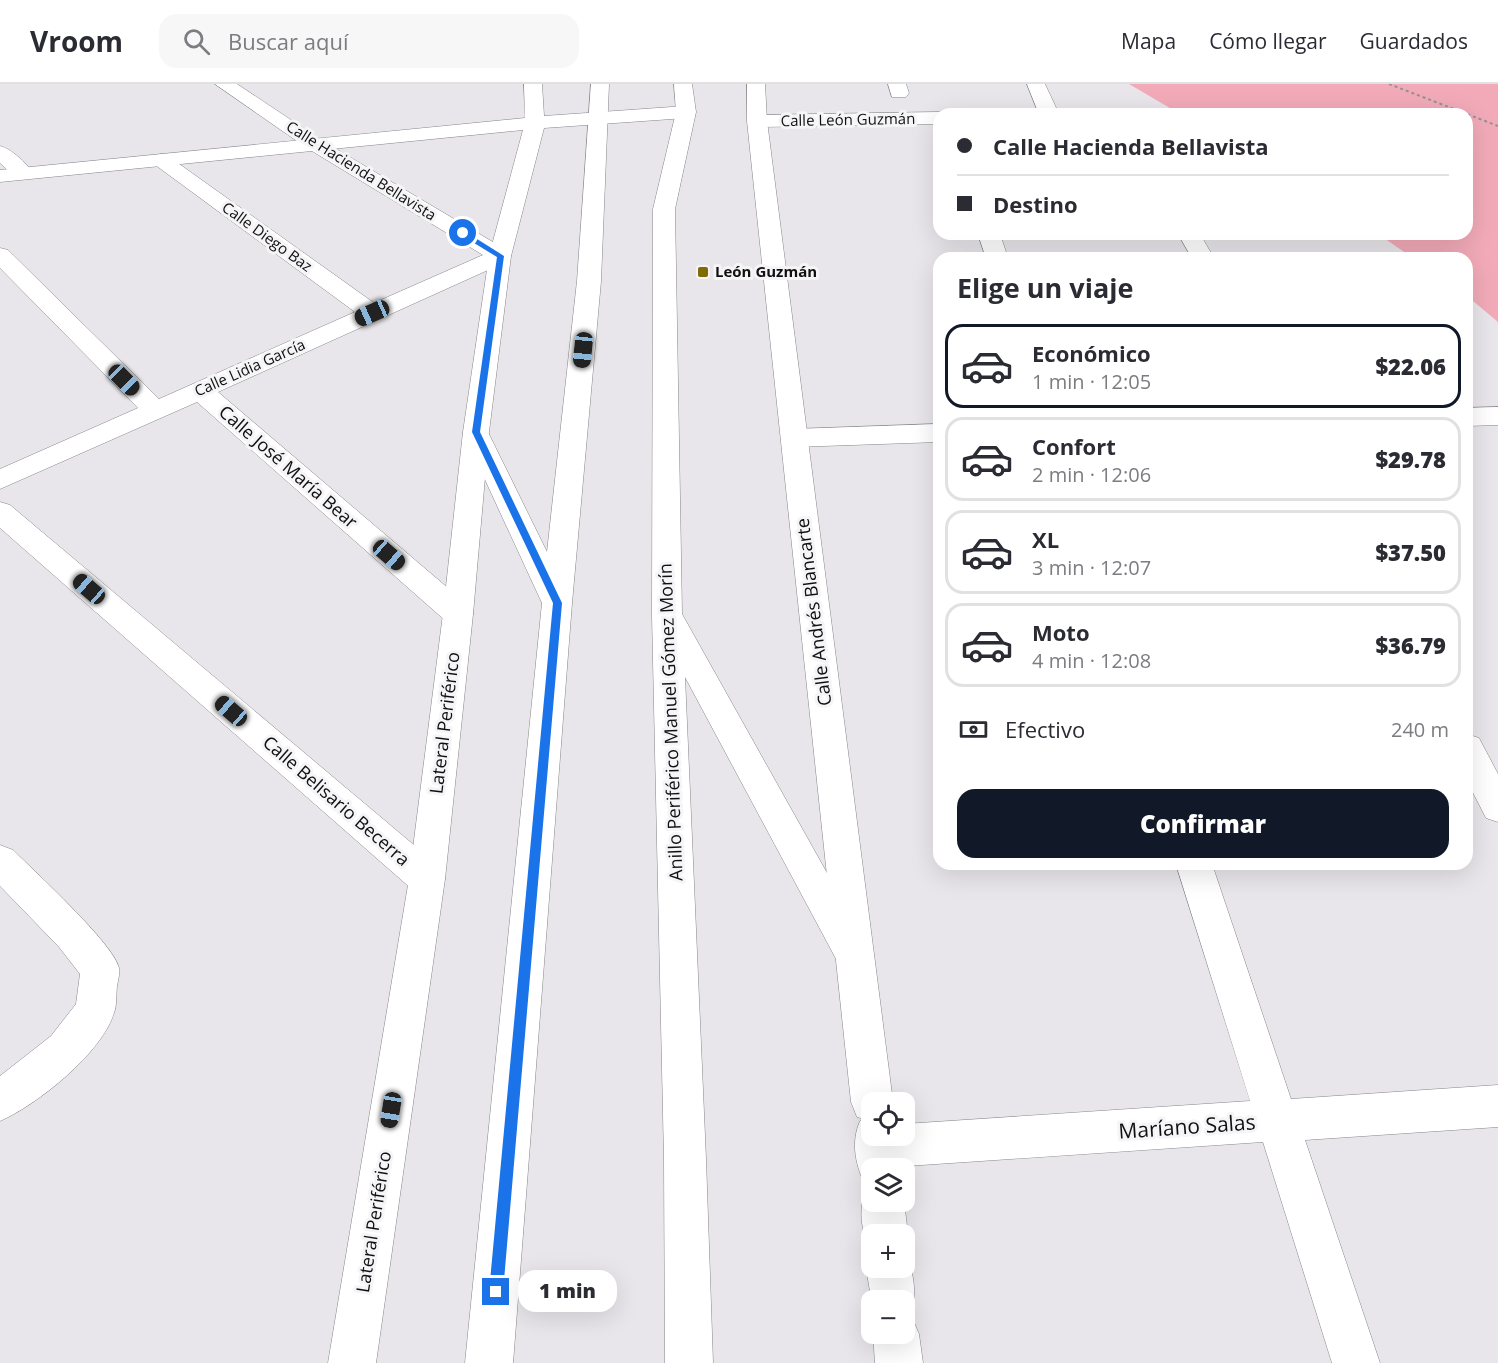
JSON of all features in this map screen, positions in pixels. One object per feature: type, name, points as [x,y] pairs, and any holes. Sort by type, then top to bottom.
[{"type":"main road","name":"Calle Hacienda Bellavista","points":[[224,84],[314,144],[500,256]]},
{"type":"main road","name":"Lateral Periférico","points":[[352,1363],[427,879],[458,614],[476,432],[500,256],[536,123],[533,84]]},
{"type":"main road","points":[[489,1363],[557,603],[590,281],[600,84]]},
{"type":"main road","name":"Anillo Periférico Manuel Gómez Morín","points":[[683,84],[686,112],[664,209],[667,615],[685,1159],[689,1363]]},
{"type":"main road","name":"Calle Andrés Blancarte","points":[[756,84],[757,121],[871,1092]]},
{"type":"main road","points":[[1036,84],[1046,108]]},
{"type":"main road","points":[[0,176],[536,123],[686,112]]},
{"type":"main road","name":"Calle León Guzmán","points":[[757,121],[933,118]]},
{"type":"main road","points":[[0,152],[23,173]]},
{"type":"main road","name":"Calle Diego Baz","points":[[161,160],[372,313]]},
{"type":"main road","points":[[0,255],[155,411]]},
{"type":"main road","name":"Calle Lidia García","points":[[0,480],[500,256]]},
{"type":"main road","name":"Calle José María Bear","points":[[199,390],[458,614]]},
{"type":"main road","points":[[1473,417],[1498,416]]},
{"type":"main road","points":[[476,432],[557,603]]},
{"type":"main road","points":[[794,438],[933,433]]},
{"type":"main road","name":"Calle Belisario Becerra","points":[[0,512],[427,879]]},
{"type":"main road","points":[[667,615],[855,957]]},
{"type":"main road","points":[[1473,759],[1498,807]]},
{"type":"main road","points":[[0,861],[72,935],[100,969],[95,1012],[65,1050],[34,1077],[0,1100]]},
{"type":"main road","points":[[1196,870],[1356,1363]]},
{"type":"main road","name":"Maríano Salas","points":[[877,1150],[1498,1106]]},
{"type":"main road","points":[[897,1344],[899,1363]]},
{"type":"path","points":[[1389,84],[1451,108]]},
{"type":"path","points":[[1473,116],[1498,126]]},
{"type":"shaded area","points":[[1129,84],[1498,84],[1498,322],[1473,301],[1473,252],[1404,252],[1387,240],[1473,240],[1473,108],[1170,108]]},
{"type":"place","name":"León Guzmán","points":[[703,272]]},
{"type":"route","points":[[463,233],[500,256],[476,432],[557,603],[496,1292]]}]
